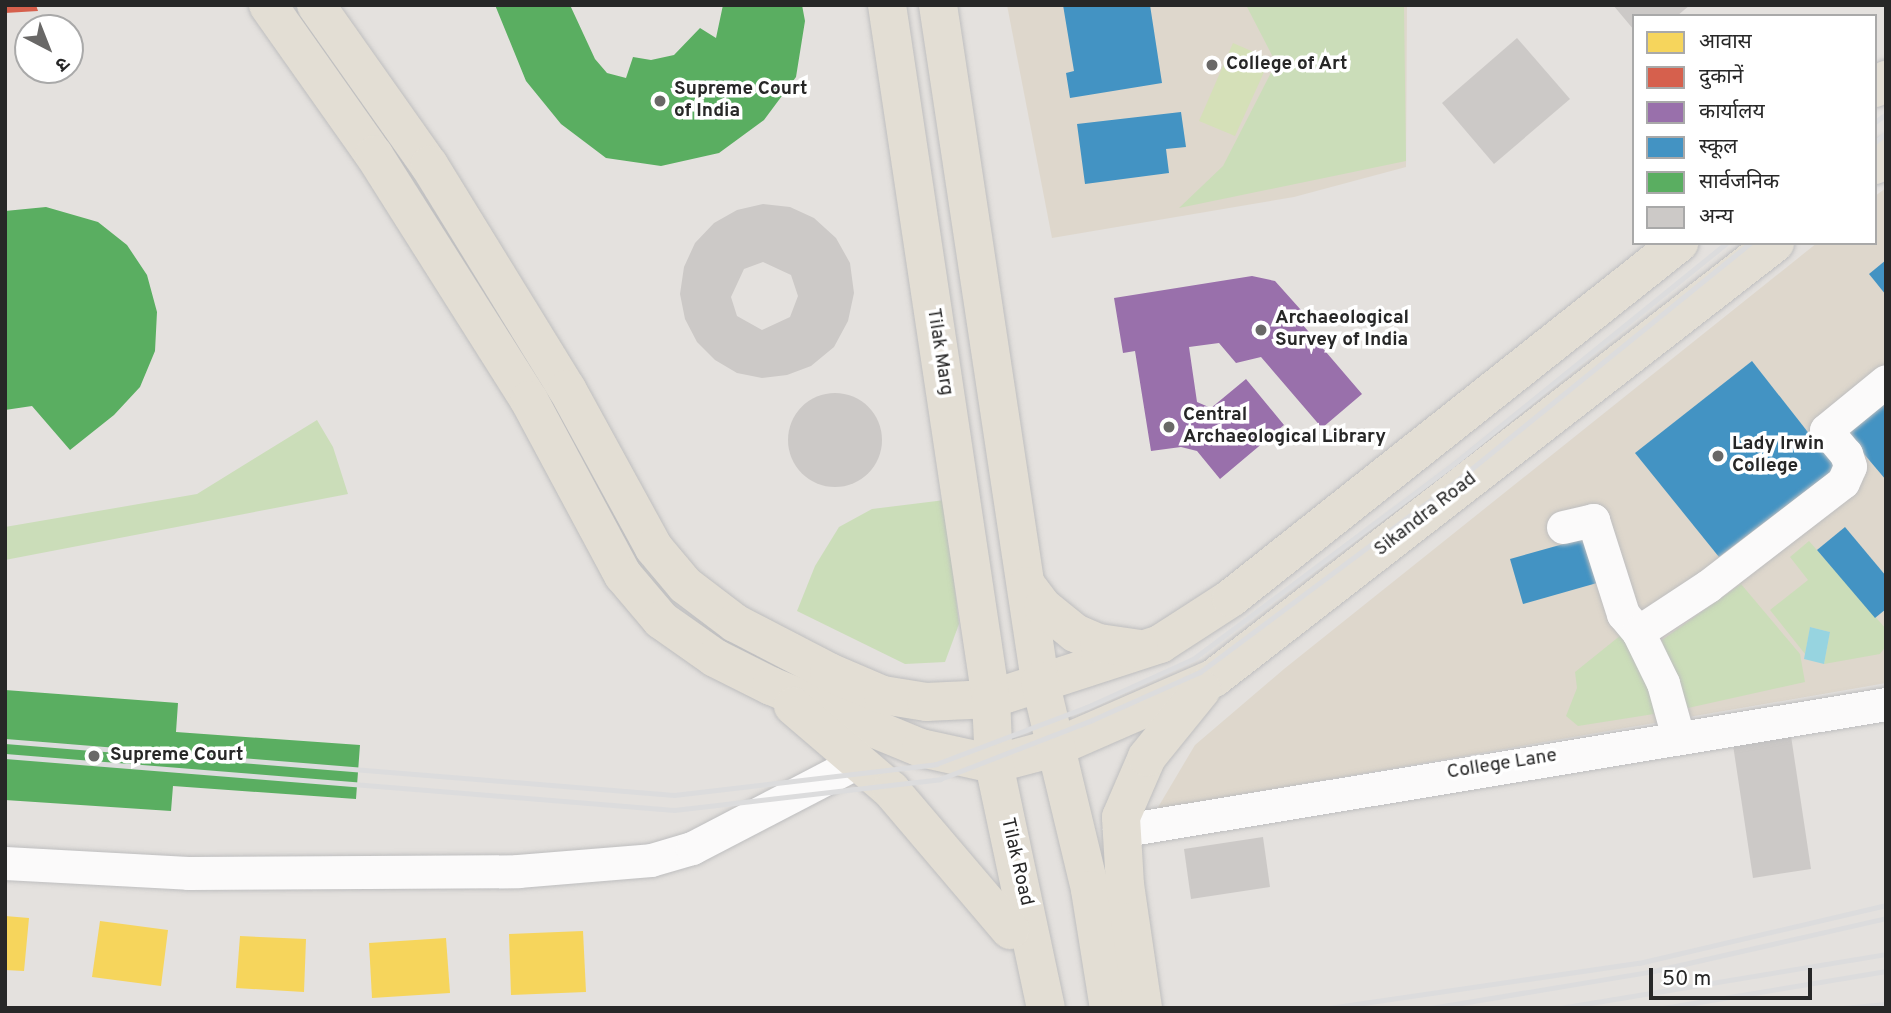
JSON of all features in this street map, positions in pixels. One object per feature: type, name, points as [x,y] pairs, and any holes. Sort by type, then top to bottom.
[{"type":"main road","points":[[268,5],[374,155],[516,379],[623,575],[661,620],[715,658],[771,685],[921,748],[983,762],[1010,930],[1019,1008]]},
{"type":"main road","points":[[316,5],[429,165],[567,389],[654,548],[685,585],[739,625],[829,672],[883,695],[926,702],[991,699],[1146,649],[1231,598],[1676,245]]},
{"type":"main road","name":"Tilak Marg","points":[[887,5],[991,699],[983,762]]},
{"type":"main road","points":[[938,5],[1040,681],[1055,748],[1107,887],[1143,1008]]},
{"type":"main road","name":"Sikandra Road","points":[[983,762],[1055,748],[1214,678],[1772,245]]},
{"type":"main road","points":[[1027,586],[1043,607],[1074,632],[1112,646],[1146,649]]},
{"type":"main road","points":[[1231,598],[1222,610],[1222,634],[1238,646],[1249,648],[1262,642]]},
{"type":"main road","points":[[715,658],[739,625]]},
{"type":"main road","points":[[1109,1008],[1107,887],[1131,786],[1147,757],[1186,705],[1214,678]]},
{"type":"main road","points":[[771,685],[908,809],[1010,930]]},
{"type":"main road","name":"Tilak Road","points":[[983,762],[1036,960],[1045,1008]]},
{"type":"street","points":[[1639,632],[1708,586],[1843,482],[1850,466],[1846,454],[1826,430],[1886,382]]},
{"type":"street","points":[[1563,527],[1593,520],[1623,614],[1639,632],[1663,683],[1678,737]]},
{"type":"street","name":"College Lane","points":[[1119,831],[1886,704]]},
{"type":"street","points":[[5,863],[216,873],[518,871],[651,860],[712,839],[858,762]]},
{"type":"shaded area","name":"College of Art","points":[[1007,5],[1407,5],[1406,167],[1294,197],[1052,238]]},
{"type":"shaded area","name":"Lady Irwin College","points":[[1886,188],[1886,683],[1157,809],[1195,745],[1284,669],[1814,245],[1877,245],[1877,195]]},
{"type":"green space","points":[[1246,5],[1404,5],[1406,161],[1179,208],[1223,166],[1276,63]]},
{"type":"green space","points":[[1233,43],[1270,59],[1235,136],[1199,121]]},
{"type":"green space","points":[[317,420],[333,447],[348,494],[5,560],[5,527],[197,494]]},
{"type":"green space","points":[[945,500],[959,624],[945,662],[905,664],[797,611],[815,566],[839,527],[872,509]]},
{"type":"green space","points":[[1809,541],[1886,629],[1886,646],[1880,654],[1824,664],[1830,632],[1810,627],[1805,654],[1770,610],[1808,580],[1790,557]]},
{"type":"green space","points":[[1741,584],[1800,654],[1805,682],[1679,710],[1662,640]]},
{"type":"green space","points":[[1626,631],[1654,686],[1654,714],[1578,726],[1566,716],[1577,688],[1575,672]]},
{"type":"water","points":[[1810,627],[1830,632],[1824,664],[1804,659]]},
{"type":"building: आवास","points":[[5,916],[29,918],[24,971],[5,970]]},
{"type":"building: आवास","points":[[100,921],[168,930],[161,986],[92,977]]},
{"type":"building: आवास","points":[[583,931],[586,992],[511,995],[509,934]]},
{"type":"building: आवास","points":[[240,936],[306,939],[304,992],[236,988]]},
{"type":"building: आवास","points":[[446,938],[450,993],[372,998],[369,943]]},
{"type":"building: दुकानें","points":[[5,5],[36,5],[38,11],[5,13]]},
{"type":"building: कार्यालय","points":[[1252,276],[1275,281],[1309,319],[1302,324],[1362,394],[1322,428],[1261,357],[1236,363],[1219,343],[1189,347],[1197,402],[1211,408],[1246,379],[1284,425],[1220,479],[1197,451],[1181,447],[1151,451],[1135,351],[1123,353],[1114,298]]},
{"type":"building: स्कूल","points":[[1063,5],[1150,5],[1162,83],[1070,98],[1066,73],[1074,71]]},
{"type":"building: स्कूल","points":[[1181,112],[1186,147],[1166,149],[1169,173],[1085,184],[1077,124]]},
{"type":"building: स्कूल","points":[[1886,260],[1886,295],[1869,274]]},
{"type":"building: स्कूल","points":[[1752,361],[1836,468],[1719,557],[1635,453]]},
{"type":"building: स्कूल","points":[[1886,392],[1886,480],[1842,428]]},
{"type":"building: स्कूल","points":[[1845,527],[1886,576],[1886,609],[1875,618],[1817,550]]},
{"type":"building: स्कूल","points":[[1592,536],[1604,581],[1523,604],[1510,559]]},
{"type":"building: सार्वजनिक","name":"Supreme Court of India","points":[[495,5],[570,5],[595,59],[607,73],[626,78],[633,57],[651,60],[674,55],[700,28],[716,38],[723,5],[802,5],[805,21],[796,77],[764,120],[719,153],[661,166],[606,158],[561,124],[526,81]]},
{"type":"building: सार्वजनिक","points":[[46,207],[98,222],[127,245],[147,275],[157,312],[155,351],[140,387],[114,415],[70,450],[32,406],[5,410],[5,211]]},
{"type":"building: सार्वजनिक","points":[[5,690],[178,703],[176,732],[360,745],[356,799],[173,786],[171,811],[5,800]]},
{"type":"building: अन्य","points":[[1613,5],[1690,5],[1679,14],[1632,14],[1632,28]]},
{"type":"building: अन्य","points":[[1517,38],[1570,99],[1494,164],[1442,103]]},
{"type":"building: अन्य","points":[[763,204],[790,207],[814,218],[836,238],[850,263],[854,293],[848,321],[834,347],[811,366],[787,375],[762,378],[737,373],[715,360],[697,342],[685,319],[680,294],[684,267],[695,243],[714,223],[737,210]],"holes":[[[763,262],[791,275],[798,296],[790,317],[762,330],[737,316],[731,297],[744,269]]]},
{"type":"building: अन्य","points":[[835,393],[853,397],[868,407],[878,422],[882,440],[878,458],[868,473],[853,483],[835,487],[817,483],[802,473],[792,458],[788,440],[792,422],[802,407],[817,397]]},
{"type":"building: अन्य","points":[[1791,736],[1811,869],[1753,878],[1733,745]]},
{"type":"building: अन्य","points":[[1263,837],[1270,887],[1191,899],[1184,849]]},
{"type":"railway","points":[[1877,121],[1886,114]]},
{"type":"railway","points":[[1877,140],[1886,133]]},
{"type":"railway","points":[[5,741],[674,795],[936,764],[1087,707],[1193,659],[1451,466],[1724,245]]},
{"type":"railway","points":[[5,756],[674,810],[940,779],[1092,720],[1200,672],[1460,478],[1748,245]]},
{"type":"railway","points":[[1329,1008],[1639,963],[1886,905]]},
{"type":"railway","points":[[1431,1008],[1649,972],[1886,918]]},
{"type":"railway","points":[[1560,1008],[1886,954]]},
{"type":"railway","points":[[1663,1008],[1886,971]]},
{"type":"railway","points":[[1843,1008],[1886,1004]]},
{"type":"place","name":"College of Art","points":[[1212,65]]},
{"type":"place","name":"Supreme Court of India","points":[[660,101]]},
{"type":"place","name":"Archaeological Survey of India","points":[[1261,330]]},
{"type":"place","name":"Central Archaeological Library","points":[[1169,427]]},
{"type":"place","name":"Lady Irwin College","points":[[1718,456]]},
{"type":"place","name":"Supreme Court","points":[[94,756]]}]
